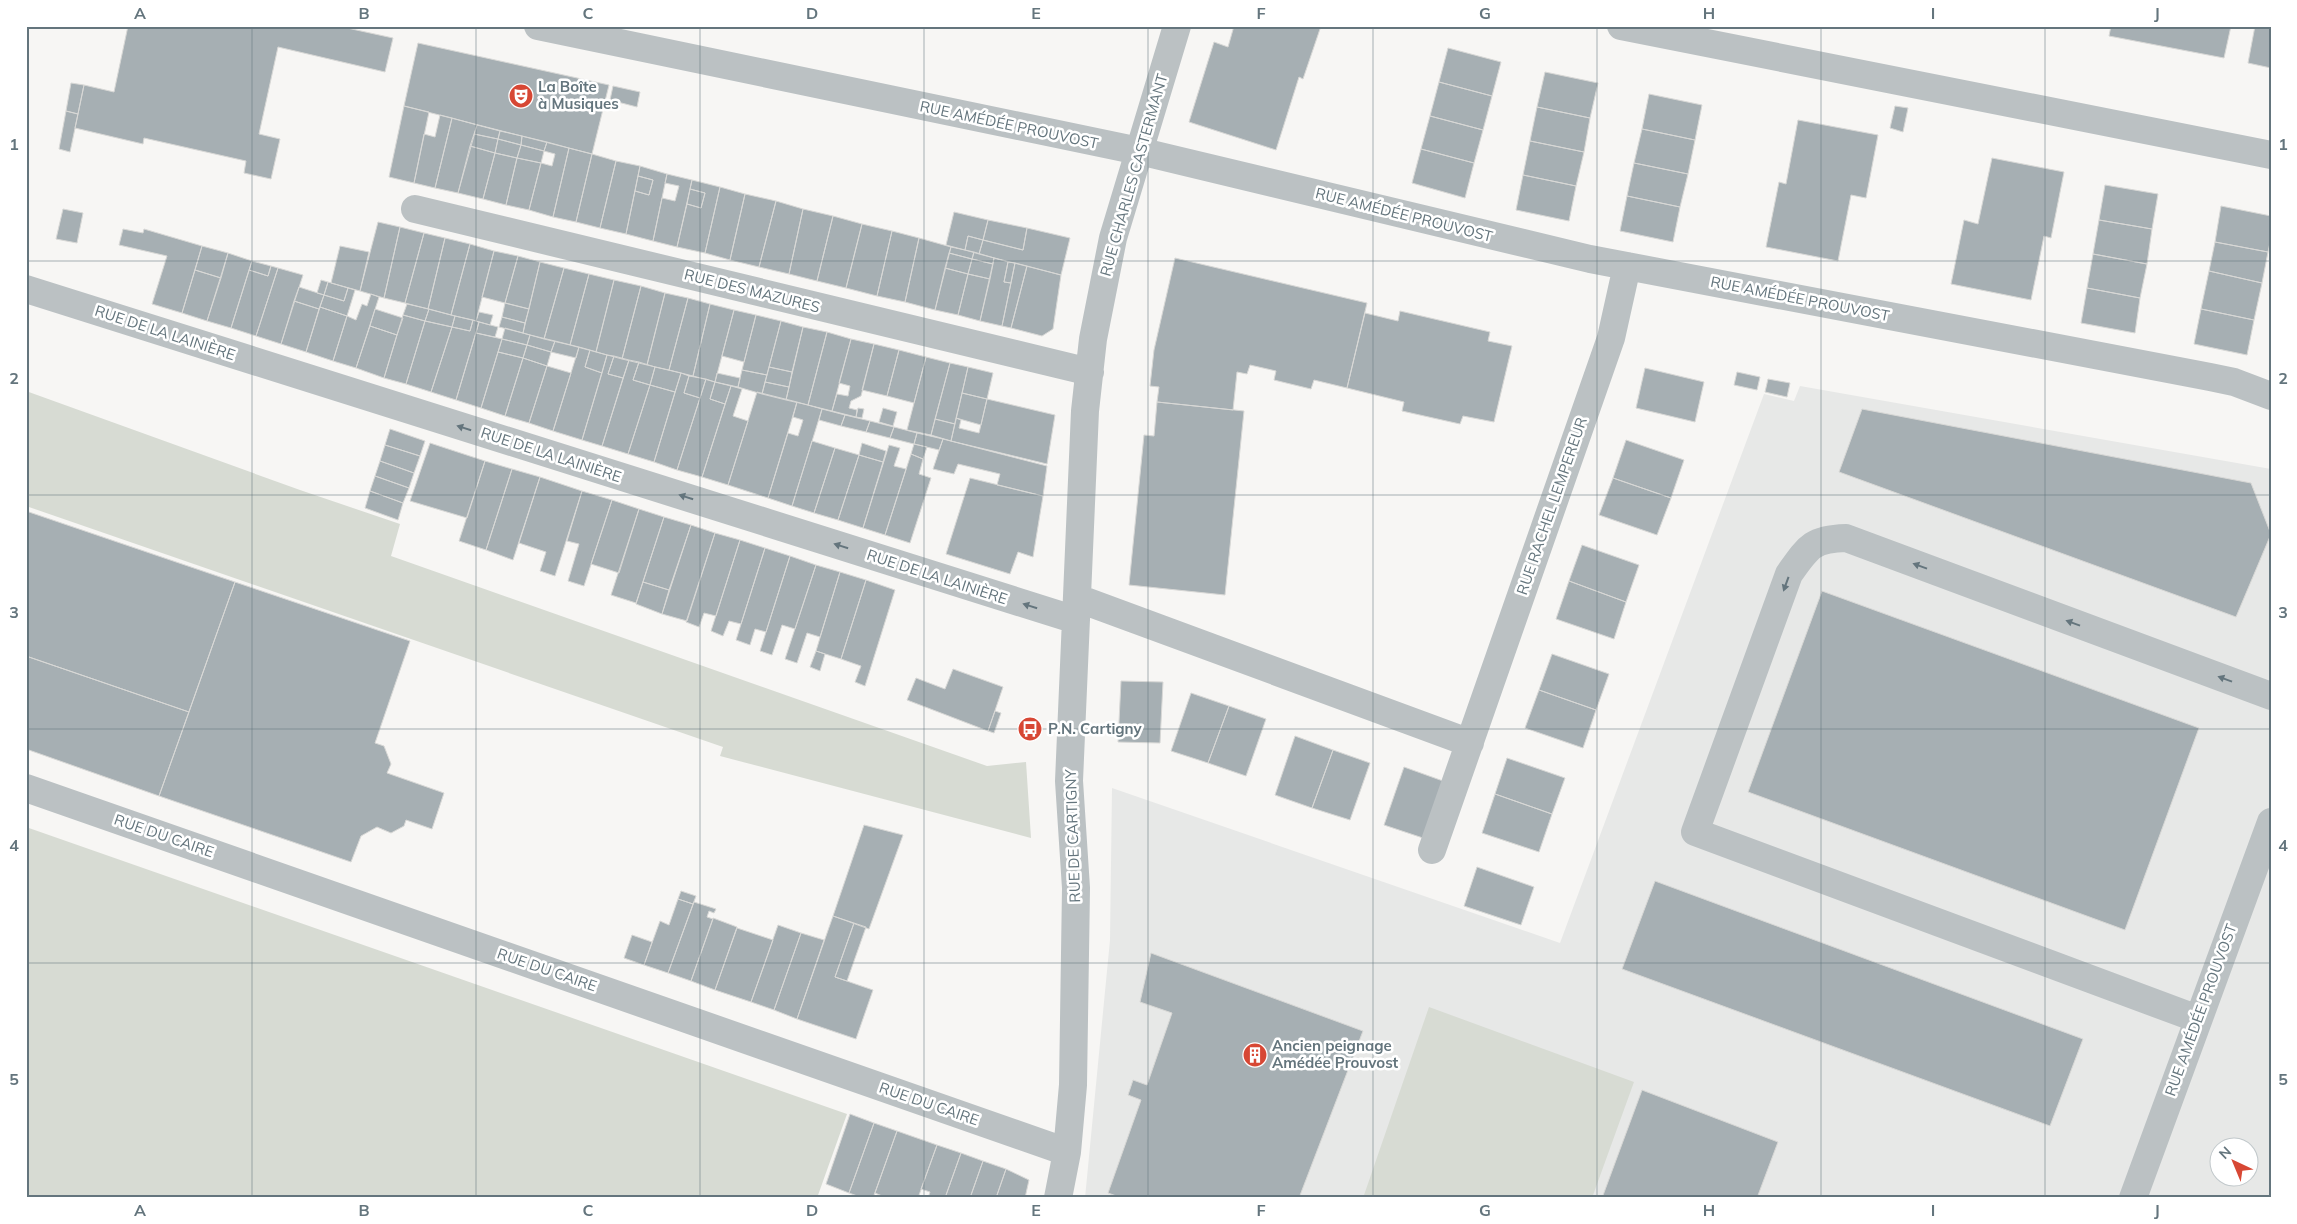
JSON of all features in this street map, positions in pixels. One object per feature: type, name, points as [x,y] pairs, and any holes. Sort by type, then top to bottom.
[{"type":"street","name":"RUE AMÉDÉE PROUVOST","points":[[538,26],[1139,151],[1344,199],[1530,246],[2210,377],[2241,385],[2271,396]]},
{"type":"street","name":"RUE CHARLES CASTERMANT","points":[[1081,474],[1090,372],[1101,292],[1113,238],[1177,26]]},
{"type":"street","points":[[1621,26],[2271,155]]},
{"type":"street","name":"RUE DES MAZURES","points":[[415,209],[1090,372]]},
{"type":"street","name":"RUE RACHEL LEMPEREUR","points":[[1432,850],[1611,338],[1627,266]]},
{"type":"street","name":"RUE DE LA LAINIÈRE","points":[[26,289],[1077,609]]},
{"type":"street","name":"RUE DE CARTIGNY","points":[[1058,1198],[1067,1152],[1073,1085],[1076,888],[1069,781],[1081,474]]},
{"type":"street","points":[[2198,1019],[1695,832],[1789,574],[1807,549],[1826,538],[1846,538],[2271,696]]},
{"type":"street","points":[[1077,609],[1470,743]]},
{"type":"street","name":"RUE DU CAIRE","points":[[26,788],[1067,1152]]},
{"type":"street","name":"RUE AMÉDÉE PROUVOST","points":[[2133,1198],[2271,822]]},
{"type":"shaded area","points":[[1800,386],[2271,469],[2271,1198],[1085,1198],[1110,940],[1112,788],[1560,943],[1764,394],[1794,401]]},
{"type":"shaded area","points":[[26,391],[400,524],[391,556],[987,766],[1026,762],[1031,838],[720,756],[723,747],[26,506]]},
{"type":"shaded area","points":[[26,827],[847,1114],[817,1198],[26,1198]]},
{"type":"shaded area","points":[[1429,1007],[1634,1082],[1592,1198],[1363,1198]]},
{"type":"building","points":[[128,26],[338,26],[393,38],[385,72],[278,47],[259,134],[280,139],[271,179],[244,173],[246,161],[144,138],[143,144],[75,128],[84,85],[114,92]]},
{"type":"building","points":[[1234,26],[1321,26],[1303,79],[1299,77],[1276,150],[1189,122],[1214,42],[1228,47]]},
{"type":"building","points":[[2111,26],[2231,26],[2224,58],[2109,36]]},
{"type":"building","points":[[2255,26],[2271,26],[2271,68],[2248,63]]},
{"type":"building","points":[[418,43],[609,85],[592,154],[404,106]]},
{"type":"building","points":[[1448,48],[1501,62],[1492,96],[1439,82]]},
{"type":"building","points":[[1545,72],[1598,83],[1590,118],[1537,107]]},
{"type":"building","points":[[1439,82],[1492,96],[1483,130],[1430,116]]},
{"type":"building","points":[[71,83],[84,85],[78,114],[66,111]]},
{"type":"building","points":[[613,86],[640,92],[637,107],[610,100]]},
{"type":"building","points":[[1649,94],[1702,105],[1695,140],[1642,129]]},
{"type":"building","points":[[404,106],[429,112],[414,183],[389,177]]},
{"type":"building","points":[[1895,106],[1908,108],[1903,132],[1890,128]]},
{"type":"building","points":[[1537,107],[1590,118],[1584,152],[1530,141]]},
{"type":"building","points":[[66,111],[78,114],[70,152],[59,149]]},
{"type":"building","points":[[440,115],[452,118],[435,188],[414,183],[424,134],[435,137]]},
{"type":"building","points":[[1430,116],[1483,130],[1474,163],[1421,149]]},
{"type":"building","points":[[452,118],[477,125],[458,193],[435,188]]},
{"type":"building","points":[[1798,120],[1878,135],[1866,198],[1851,195],[1838,261],[1766,247],[1779,182],[1786,184]]},
{"type":"building","points":[[477,125],[500,131],[498,139],[474,134]]},
{"type":"building","points":[[1642,129],[1695,140],[1688,174],[1634,163]]},
{"type":"building","points":[[500,131],[522,136],[521,145],[498,139]]},
{"type":"building","points":[[474,134],[498,139],[495,153],[470,146]]},
{"type":"building","points":[[522,136],[547,142],[544,151],[521,145]]},
{"type":"building","points":[[498,139],[521,145],[517,158],[495,153]]},
{"type":"building","points":[[1530,141],[1584,152],[1576,186],[1523,175]]},
{"type":"building","points":[[547,142],[569,148],[553,217],[529,210],[541,163],[552,166],[555,154],[544,151]]},
{"type":"building","points":[[521,145],[544,151],[541,163],[517,158]]},
{"type":"building","points":[[470,146],[495,153],[483,199],[458,193]]},
{"type":"building","points":[[569,148],[592,154],[576,222],[553,217]]},
{"type":"building","points":[[1421,149],[1474,163],[1465,198],[1412,183]]},
{"type":"building","points":[[495,153],[517,158],[506,205],[483,199]]},
{"type":"building","points":[[592,154],[616,161],[600,228],[576,222]]},
{"type":"building","points":[[517,158],[541,163],[529,210],[506,205]]},
{"type":"building","points":[[1992,158],[2064,172],[2051,238],[2044,236],[2031,300],[1951,284],[1964,220],[1978,224]]},
{"type":"building","points":[[616,161],[640,166],[626,234],[600,228]]},
{"type":"building","points":[[1634,163],[1688,174],[1680,207],[1627,196]]},
{"type":"building","points":[[640,166],[667,174],[653,241],[626,234],[635,191],[649,195],[653,180],[638,176]]},
{"type":"building","points":[[667,174],[692,180],[677,247],[653,241],[662,198],[675,201],[679,186],[665,183]]},
{"type":"building","points":[[1523,175],[1576,186],[1569,221],[1516,210]]},
{"type":"building","points":[[638,176],[653,180],[649,195],[635,191]]},
{"type":"building","points":[[692,180],[720,187],[705,253],[677,247],[687,204],[701,208],[705,193],[690,189]]},
{"type":"building","points":[[2105,185],[2158,194],[2152,229],[2099,220]]},
{"type":"building","points":[[720,187],[745,194],[730,260],[705,253]]},
{"type":"building","points":[[690,189],[705,193],[701,208],[687,204]]},
{"type":"building","points":[[745,194],[776,201],[759,267],[730,260]]},
{"type":"building","points":[[1627,196],[1680,207],[1673,242],[1620,231]]},
{"type":"building","points":[[776,201],[803,209],[789,274],[759,267]]},
{"type":"building","points":[[2221,206],[2271,216],[2271,238],[2268,252],[2215,242]]},
{"type":"building","points":[[63,209],[83,213],[77,243],[56,239]]},
{"type":"building","points":[[803,209],[833,216],[817,281],[789,274]]},
{"type":"building","points":[[954,212],[988,220],[983,240],[968,236],[965,250],[946,245]]},
{"type":"building","points":[[833,216],[862,224],[846,288],[817,281]]},
{"type":"building","points":[[988,220],[1027,228],[1023,250],[983,240]]},
{"type":"building","points":[[2099,220],[2152,229],[2147,264],[2093,254]]},
{"type":"building","points":[[378,222],[400,227],[384,298],[360,291]]},
{"type":"building","points":[[862,224],[892,231],[877,296],[846,288]]},
{"type":"building","points":[[400,227],[424,233],[405,303],[384,298]]},
{"type":"building","points":[[1027,228],[1070,238],[1061,275],[979,254],[983,240],[1023,250]]},
{"type":"building","points":[[123,229],[143,233],[144,229],[202,246],[182,313],[152,304],[167,256],[119,245]]},
{"type":"building","points":[[892,231],[919,238],[905,302],[877,296]]},
{"type":"building","points":[[424,233],[445,238],[428,309],[405,303]]},
{"type":"building","points":[[968,236],[983,240],[979,254],[965,250]]},
{"type":"building","points":[[445,238],[470,244],[451,315],[428,309]]},
{"type":"building","points":[[919,238],[951,247],[935,310],[905,302]]},
{"type":"building","points":[[2215,242],[2268,252],[2262,283],[2209,271]]},
{"type":"building","points":[[470,244],[494,251],[476,321],[451,315]]},
{"type":"building","points":[[202,246],[228,253],[221,278],[195,270]]},
{"type":"building","points":[[340,246],[369,252],[360,291],[331,283]]},
{"type":"building","points":[[951,247],[974,252],[972,259],[949,253]]},
{"type":"building","points":[[494,251],[518,256],[505,303],[482,297]]},
{"type":"building","points":[[974,252],[994,258],[993,264],[972,259]]},
{"type":"building","points":[[228,253],[252,261],[231,328],[207,321]]},
{"type":"building","points":[[949,253],[972,259],[968,274],[945,268]]},
{"type":"building","points":[[2093,254],[2147,264],[2140,298],[2087,288]]},
{"type":"building","points":[[518,256],[540,262],[529,309],[505,303]]},
{"type":"building","points":[[994,258],[1008,262],[1004,282],[1011,283],[1002,326],[980,321]]},
{"type":"building","points":[[1175,258],[1367,303],[1347,388],[1314,380],[1311,389],[1274,380],[1276,371],[1250,365],[1247,374],[1237,372],[1233,410],[1157,402],[1159,387],[1150,386],[1154,350]]},
{"type":"building","points":[[972,259],[993,264],[990,279],[968,274]]},
{"type":"building","points":[[252,261],[271,266],[268,276],[249,270]]},
{"type":"building","points":[[540,262],[564,268],[544,339],[523,333]]},
{"type":"building","points":[[1008,262],[1015,263],[1011,283],[1004,282]]},
{"type":"building","points":[[1015,263],[1027,266],[1011,328],[1002,326]]},
{"type":"building","points":[[271,266],[278,268],[256,336],[231,328],[249,270],[268,276]]},
{"type":"building","points":[[1027,266],[1061,275],[1053,329],[1042,336],[1011,328]]},
{"type":"building","points":[[278,268],[303,275],[281,344],[256,336]]},
{"type":"building","points":[[564,268],[589,274],[570,345],[544,339]]},
{"type":"building","points":[[945,268],[968,274],[958,315],[935,310]]},
{"type":"building","points":[[195,270],[221,278],[207,321],[182,313]]},
{"type":"building","points":[[2209,271],[2262,283],[2254,320],[2201,309]]},
{"type":"building","points":[[589,274],[614,280],[596,352],[570,345]]},
{"type":"building","points":[[968,274],[990,279],[980,321],[958,315]]},
{"type":"building","points":[[321,280],[328,282],[324,295],[317,293]]},
{"type":"building","points":[[614,280],[641,286],[622,359],[596,352]]},
{"type":"building","points":[[328,282],[348,288],[344,301],[324,295]]},
{"type":"building","points":[[641,286],[665,293],[647,365],[622,359]]},
{"type":"building","points":[[299,287],[324,295],[319,309],[294,301]]},
{"type":"building","points":[[348,288],[355,290],[347,316],[320,307],[324,295],[344,301]]},
{"type":"building","points":[[2087,288],[2140,298],[2135,333],[2081,323]]},
{"type":"building","points":[[665,293],[688,298],[669,370],[647,365]]},
{"type":"building","points":[[371,294],[379,297],[356,368],[333,361],[347,316],[356,320],[362,304],[367,306]]},
{"type":"building","points":[[688,298],[710,304],[693,376],[669,370]]},
{"type":"building","points":[[294,301],[319,309],[306,352],[281,344]]},
{"type":"building","points":[[505,303],[529,309],[525,323],[502,317]]},
{"type":"building","points":[[407,304],[429,309],[425,321],[403,315]]},
{"type":"building","points":[[710,304],[734,310],[715,382],[693,376]]},
{"type":"building","points":[[320,307],[347,316],[333,361],[306,352]]},
{"type":"building","points":[[375,309],[403,318],[397,335],[370,326]]},
{"type":"building","points":[[429,309],[455,316],[452,327],[425,321]]},
{"type":"building","points":[[2201,309],[2254,320],[2247,355],[2194,344]]},
{"type":"building","points":[[734,310],[756,315],[744,362],[722,356]]},
{"type":"building","points":[[1400,311],[1490,332],[1488,341],[1512,346],[1494,422],[1463,416],[1460,424],[1402,411],[1404,402],[1347,388],[1365,313],[1398,321]]},
{"type":"building","points":[[479,312],[493,315],[490,325],[476,321]]},
{"type":"building","points":[[403,315],[425,321],[406,384],[384,378]]},
{"type":"building","points":[[756,315],[781,321],[767,375],[742,370]]},
{"type":"building","points":[[455,316],[473,320],[470,331],[452,327]]},
{"type":"building","points":[[502,317],[525,323],[523,333],[499,327]]},
{"type":"building","points":[[473,320],[479,322],[456,400],[431,392],[452,327],[470,331]]},
{"type":"building","points":[[425,321],[452,327],[431,392],[406,384]]},
{"type":"building","points":[[781,321],[803,327],[792,372],[769,367]]},
{"type":"building","points":[[479,322],[498,327],[495,337],[476,333]]},
{"type":"building","points":[[370,326],[397,335],[384,378],[356,368]]},
{"type":"building","points":[[803,327],[827,332],[808,405],[786,400]]},
{"type":"building","points":[[505,328],[530,335],[527,345],[502,339]]},
{"type":"building","points":[[827,332],[851,339],[832,411],[808,405]]},
{"type":"building","points":[[476,333],[502,339],[481,408],[456,400]]},
{"type":"building","points":[[530,335],[555,341],[551,352],[527,345]]},
{"type":"building","points":[[502,339],[527,345],[523,358],[498,352]]},
{"type":"building","points":[[851,339],[874,344],[861,396],[851,401],[849,408],[857,410],[856,417],[832,411],[837,394],[848,396],[850,386],[839,383]]},
{"type":"building","points":[[555,341],[579,347],[576,358],[551,352]]},
{"type":"building","points":[[874,344],[899,350],[887,396],[862,390]]},
{"type":"building","points":[[527,345],[551,352],[547,366],[523,358]]},
{"type":"building","points":[[579,347],[590,350],[585,367],[602,373],[582,440],[553,431]]},
{"type":"building","points":[[590,350],[607,355],[602,373],[585,367]]},
{"type":"building","points":[[899,350],[926,357],[914,403],[887,396]]},
{"type":"building","points":[[498,352],[523,358],[505,416],[481,408]]},
{"type":"building","points":[[607,355],[614,356],[608,374],[623,378],[602,446],[582,440]]},
{"type":"building","points":[[614,356],[629,360],[623,378],[608,374]]},
{"type":"building","points":[[926,357],[950,363],[931,435],[907,430]]},
{"type":"building","points":[[523,358],[547,366],[529,423],[505,416]]},
{"type":"building","points":[[629,360],[639,362],[633,380],[650,385],[628,454],[602,446]]},
{"type":"building","points":[[639,362],[655,367],[650,385],[633,380]]},
{"type":"building","points":[[950,363],[968,367],[955,424],[935,419]]},
{"type":"building","points":[[547,366],[571,373],[553,431],[529,423]]},
{"type":"building","points":[[655,367],[681,373],[675,392],[650,385]]},
{"type":"building","points":[[769,367],[792,372],[789,387],[765,382]]},
{"type":"building","points":[[968,367],[993,373],[987,399],[962,393]]},
{"type":"building","points":[[1645,368],[1704,382],[1695,422],[1636,408]]},
{"type":"building","points":[[742,370],[767,375],[762,394],[738,387]]},
{"type":"building","points":[[1737,372],[1760,377],[1757,390],[1734,385]]},
{"type":"building","points":[[681,373],[689,376],[684,393],[700,398],[677,470],[654,462]]},
{"type":"building","points":[[717,373],[740,378],[738,387],[715,382]]},
{"type":"building","points":[[689,376],[706,379],[700,398],[684,393]]},
{"type":"building","points":[[706,379],[715,382],[710,399],[725,404],[702,477],[677,470]]},
{"type":"building","points":[[1768,379],[1790,383],[1787,397],[1765,392]]},
{"type":"building","points":[[715,382],[731,386],[725,404],[710,399]]},
{"type":"building","points":[[765,382],[789,387],[786,400],[762,394]]},
{"type":"building","points":[[650,385],[675,392],[654,462],[628,454]]},
{"type":"building","points":[[731,386],[742,389],[733,416],[748,421],[728,485],[702,477]]},
{"type":"building","points":[[757,392],[797,402],[768,498],[728,485]]},
{"type":"building","points":[[962,393],[987,399],[981,425],[956,418]]},
{"type":"building","points":[[987,399],[1055,415],[1047,464],[951,441],[956,418],[961,420],[959,428],[979,433]]},
{"type":"building","points":[[797,402],[822,409],[792,506],[768,498],[788,433],[798,436],[803,420],[793,417]]},
{"type":"building","points":[[1157,402],[1244,411],[1225,595],[1129,585],[1144,435],[1154,436]]},
{"type":"building","points":[[858,408],[864,409],[862,418],[856,417]]},
{"type":"building","points":[[883,408],[897,412],[893,426],[879,422]]},
{"type":"building","points":[[822,409],[845,415],[841,426],[819,420]]},
{"type":"building","points":[[1862,409],[2251,483],[2271,534],[2236,617],[1839,472]]},
{"type":"building","points":[[845,415],[870,421],[866,432],[841,426]]},
{"type":"building","points":[[935,419],[955,424],[951,441],[931,435]]},
{"type":"building","points":[[870,421],[894,427],[890,438],[866,432]]},
{"type":"building","points":[[894,427],[917,433],[914,444],[890,438]]},
{"type":"building","points":[[390,429],[425,441],[420,456],[385,445]]},
{"type":"building","points":[[917,433],[943,439],[939,450],[914,444]]},
{"type":"building","points":[[943,439],[1047,466],[1043,496],[997,485],[1000,474],[958,464],[954,474],[933,469]]},
{"type":"building","points":[[1626,440],[1684,460],[1671,498],[1613,478]]},
{"type":"building","points":[[812,441],[835,448],[814,513],[792,506]]},
{"type":"building","points":[[430,443],[485,461],[467,518],[410,501]]},
{"type":"building","points":[[862,443],[886,451],[883,462],[859,455]]},
{"type":"building","points":[[914,444],[927,447],[923,459],[911,454]]},
{"type":"building","points":[[385,445],[420,456],[414,473],[380,461]]},
{"type":"building","points":[[889,445],[900,448],[894,466],[906,469],[885,535],[863,528]]},
{"type":"building","points":[[835,448],[859,455],[838,520],[814,513]]},
{"type":"building","points":[[911,454],[923,459],[919,474],[931,478],[910,543],[885,535]]},
{"type":"building","points":[[859,455],[883,462],[863,528],[838,520]]},
{"type":"building","points":[[380,461],[414,473],[409,488],[375,476]]},
{"type":"building","points":[[485,461],[512,469],[486,550],[459,541]]},
{"type":"building","points":[[512,469],[540,477],[513,560],[486,550]]},
{"type":"building","points":[[375,476],[409,488],[403,503],[370,491]]},
{"type":"building","points":[[540,477],[582,491],[555,576],[540,571],[546,552],[519,543]]},
{"type":"building","points":[[970,478],[1043,496],[1033,557],[1018,552],[1010,574],[946,554]]},
{"type":"building","points":[[1613,478],[1671,498],[1657,535],[1599,515]]},
{"type":"building","points":[[370,491],[403,503],[398,520],[365,508]]},
{"type":"building","points":[[582,491],[612,500],[584,586],[568,581],[579,544],[567,541]]},
{"type":"building","points":[[612,500],[639,509],[619,573],[591,564]]},
{"type":"building","points":[[639,509],[664,517],[636,603],[611,595]]},
{"type":"building","points":[[26,511],[235,582],[189,712],[26,656]]},
{"type":"building","points":[[664,517],[691,525],[669,590],[643,582]]},
{"type":"building","points":[[691,525],[715,533],[687,621],[662,614]]},
{"type":"building","points":[[715,533],[740,540],[716,616],[704,613],[699,627],[686,622]]},
{"type":"building","points":[[740,540],[765,548],[741,624],[729,621],[723,636],[711,631]]},
{"type":"building","points":[[1582,545],[1639,565],[1626,602],[1569,581]]},
{"type":"building","points":[[765,548],[790,556],[766,632],[755,629],[750,645],[736,640]]},
{"type":"building","points":[[790,556],[816,565],[795,629],[782,625],[772,655],[760,651]]},
{"type":"building","points":[[816,565],[840,572],[820,637],[807,633],[797,663],[785,659]]},
{"type":"building","points":[[840,572],[866,580],[841,659],[816,651]]},
{"type":"building","points":[[866,580],[895,590],[865,686],[855,682],[861,666],[841,659]]},
{"type":"building","points":[[1569,581],[1626,602],[1614,639],[1556,619]]},
{"type":"building","points":[[235,582],[410,641],[375,743],[384,746],[391,764],[387,773],[444,793],[432,829],[406,820],[404,826],[391,833],[377,827],[361,836],[351,862],[159,796]]},
{"type":"building","points":[[643,582],[669,590],[662,614],[636,604]]},
{"type":"building","points":[[1822,591],[2199,728],[2125,930],[1748,792]]},
{"type":"building","points":[[816,651],[825,654],[820,671],[810,667]]},
{"type":"building","points":[[1552,654],[1609,674],[1596,710],[1539,690]]},
{"type":"building","points":[[26,656],[189,712],[159,796],[26,749]]},
{"type":"building","points":[[953,669],[1003,687],[988,731],[907,700],[916,678],[945,689]]},
{"type":"building","points":[[1121,681],[1163,682],[1160,743],[1118,742]]},
{"type":"building","points":[[1539,690],[1596,710],[1583,748],[1525,728]]},
{"type":"building","points":[[1191,693],[1229,706],[1208,763],[1171,751]]},
{"type":"building","points":[[1229,706],[1266,719],[1246,776],[1208,763]]},
{"type":"building","points":[[995,711],[1001,713],[994,733],[988,731]]},
{"type":"building","points":[[1295,736],[1333,750],[1312,808],[1275,795]]},
{"type":"building","points":[[1333,750],[1370,763],[1350,820],[1312,808]]},
{"type":"building","points":[[1507,758],[1565,778],[1552,814],[1495,794]]},
{"type":"building","points":[[1404,767],[1443,781],[1423,838],[1384,825]]},
{"type":"building","points":[[1495,794],[1552,814],[1539,852],[1482,833]]},
{"type":"building","points":[[864,825],[903,835],[869,929],[833,916]]},
{"type":"building","points":[[1477,867],[1534,887],[1521,925],[1464,906]]},
{"type":"building","points":[[1655,881],[2083,1039],[2050,1126],[1622,969]]},
{"type":"building","points":[[681,891],[696,896],[693,904],[678,899]]},
{"type":"building","points":[[678,899],[693,904],[668,973],[644,965],[660,921],[669,925]]},
{"type":"building","points":[[694,902],[716,909],[714,913],[709,911],[707,917],[713,919],[691,981],[668,973]]},
{"type":"building","points":[[833,916],[854,923],[835,977],[873,990],[856,1039],[797,1019]]},
{"type":"building","points":[[713,918],[737,927],[715,990],[691,981]]},
{"type":"building","points":[[854,923],[866,927],[847,981],[835,977]]},
{"type":"building","points":[[778,925],[801,933],[774,1010],[751,1002]]},
{"type":"building","points":[[737,928],[773,940],[751,1002],[715,990]]},
{"type":"building","points":[[801,933],[824,940],[797,1019],[774,1010]]},
{"type":"building","points":[[632,935],[652,942],[644,965],[624,958]]},
{"type":"building","name":"Ancien peignage Amédée Prouvost","points":[[1151,953],[1363,1031],[1299,1198],[1122,1198],[1108,1193],[1141,1100],[1128,1095],[1133,1080],[1147,1085],[1172,1013],[1140,1002]]},
{"type":"building","points":[[1642,1090],[1778,1142],[1757,1198],[1602,1198]]},
{"type":"building","points":[[850,1114],[874,1123],[849,1193],[826,1184]]},
{"type":"building","points":[[874,1123],[897,1131],[873,1198],[863,1198],[849,1193]]},
{"type":"building","points":[[897,1131],[937,1145],[918,1198],[887,1198],[875,1193]]},
{"type":"building","points":[[937,1145],[961,1153],[945,1198],[928,1198],[930,1192],[921,1189]]},
{"type":"building","points":[[961,1153],[983,1161],[970,1198],[945,1198]]},
{"type":"building","points":[[983,1161],[1006,1169],[996,1198],[970,1198]]},
{"type":"building","points":[[1006,1169],[1029,1180],[1025,1198],[996,1198]]},
{"type":"place","name":"La Boîte à Musiques","points":[[521,96]]},
{"type":"place","name":"P.N. Cartigny","points":[[1030,729]]},
{"type":"place","name":"Ancien peignage Amédée Prouvost","points":[[1255,1055]]}]
